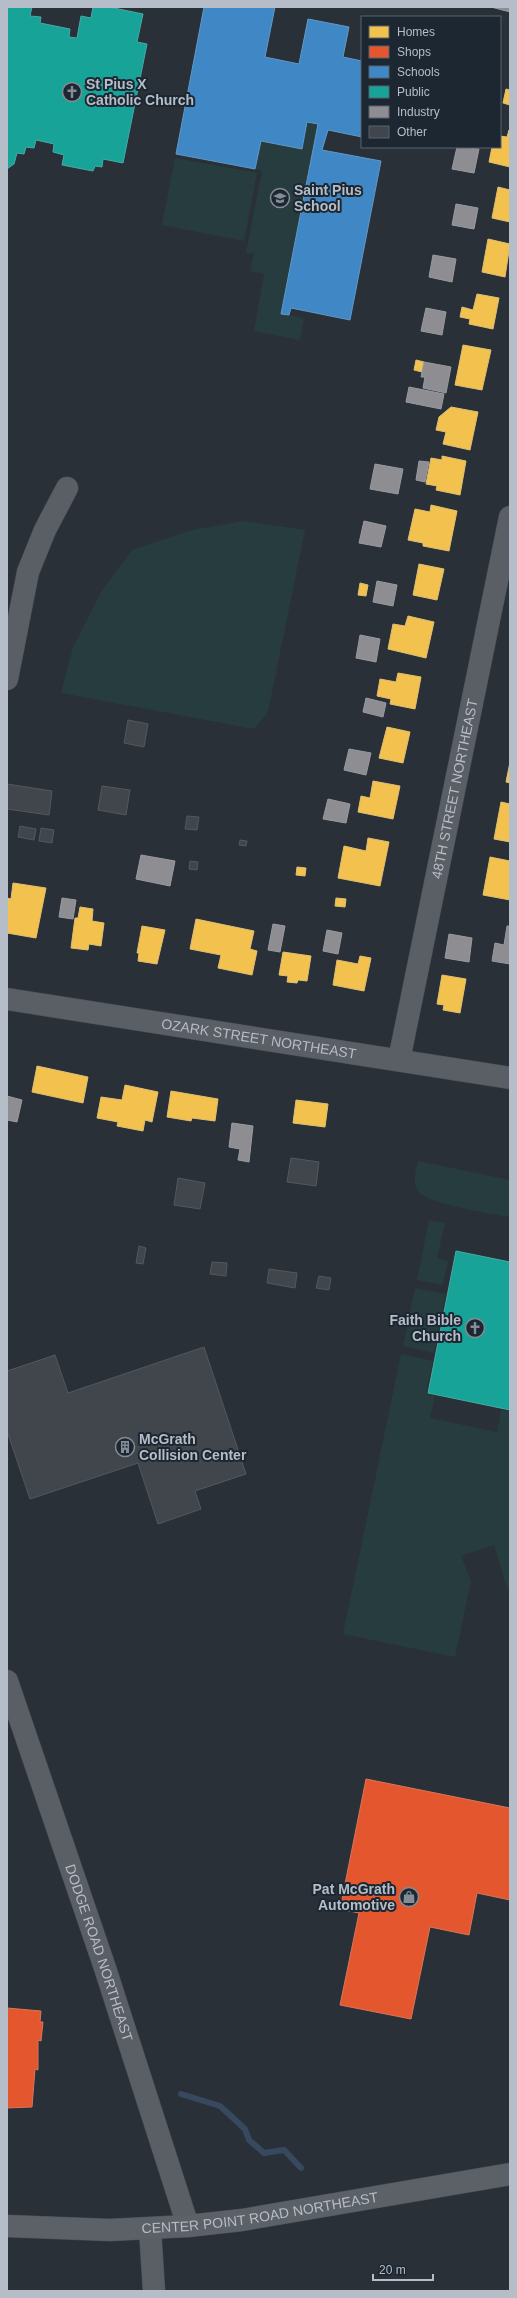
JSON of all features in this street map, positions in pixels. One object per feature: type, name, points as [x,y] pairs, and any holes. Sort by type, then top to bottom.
[{"type":"main road","name":"CENTER POINT ROAD NORTHEAST","points":[[7,2226],[110,2230],[188,2226],[242,2220],[510,2174]]},
{"type":"street","points":[[7,679],[28,572],[45,530],[67,488]]},
{"type":"street","name":"48TH STREET NORTHEAST","points":[[399,1060],[510,517]]},
{"type":"street","name":"OZARK STREET NORTHEAST","points":[[7,999],[510,1078]]},
{"type":"street","name":"DODGE ROAD NORTHEAST","points":[[7,1681],[105,1968],[188,2226]]},
{"type":"street","points":[[150,2229],[154,2291]]},
{"type":"green space","points":[[307,122],[318,124],[281,314],[304,318],[300,340],[254,331],[264,274],[250,271],[254,254],[246,253],[262,171],[255,169],[261,141],[302,149]]},
{"type":"green space","points":[[175,158],[257,173],[244,241],[162,225]]},
{"type":"green space","points":[[244,521],[305,530],[268,712],[254,729],[61,693],[73,647],[101,592],[132,550],[192,530]]},
{"type":"green space","points":[[418,1161],[510,1180],[510,1217],[461,1208],[424,1196],[418,1191],[415,1184]]},
{"type":"green space","points":[[429,1220],[445,1223],[437,1258],[448,1261],[443,1285],[417,1280]]},
{"type":"green space","points":[[415,1288],[446,1294],[434,1353],[403,1346]]},
{"type":"green space","points":[[401,1354],[433,1361],[426,1393],[435,1396],[430,1418],[497,1432],[501,1410],[510,1411],[510,1589],[507,1588],[494,1545],[461,1556],[471,1581],[455,1657],[343,1634]]},
{"type":"building: Homes","points":[[506,89],[510,90],[510,105],[503,103]]},
{"type":"building: Homes","points":[[509,130],[510,167],[489,162],[492,148],[501,148],[501,136],[507,137]]},
{"type":"building: Homes","points":[[498,187],[510,190],[510,222],[492,218]]},
{"type":"building: Homes","points":[[488,239],[510,244],[505,277],[482,272]]},
{"type":"building: Homes","points":[[477,294],[499,298],[493,329],[469,324],[470,319],[460,317],[462,307],[473,310]]},
{"type":"building: Homes","points":[[463,345],[491,350],[482,390],[455,385]]},
{"type":"building: Homes","points":[[416,360],[424,362],[422,372],[414,370]]},
{"type":"building: Homes","points":[[451,407],[478,412],[470,450],[443,444],[446,432],[436,430],[439,417]]},
{"type":"building: Homes","points":[[442,456],[466,461],[460,495],[436,490],[437,486],[426,484],[431,458],[442,460]]},
{"type":"building: Homes","points":[[431,505],[457,511],[449,551],[423,546],[423,543],[408,540],[415,509],[430,512]]},
{"type":"building: Homes","points":[[419,564],[444,569],[437,600],[413,595]]},
{"type":"building: Homes","points":[[360,583],[368,585],[366,596],[358,595]]},
{"type":"building: Homes","points":[[408,616],[434,622],[426,658],[388,649],[393,624],[405,626]]},
{"type":"building: Homes","points":[[398,673],[421,677],[415,709],[390,704],[391,699],[377,696],[380,679],[396,682]]},
{"type":"building: Homes","points":[[387,727],[410,732],[403,763],[379,758]]},
{"type":"building: Homes","points":[[510,762],[510,783],[506,782]]},
{"type":"building: Homes","points":[[373,781],[400,786],[393,819],[358,812],[361,796],[370,798]]},
{"type":"building: Homes","points":[[501,802],[510,804],[510,842],[494,839]]},
{"type":"building: Homes","points":[[368,838],[389,842],[380,886],[338,878],[344,846],[366,851]]},
{"type":"building: Homes","points":[[490,857],[510,861],[510,900],[483,895]]},
{"type":"building: Homes","points":[[297,867],[306,868],[305,876],[296,875]]},
{"type":"building: Homes","points":[[13,883],[46,888],[36,938],[7,933],[7,898],[11,899]]},
{"type":"building: Homes","points":[[336,898],[346,899],[345,907],[335,906]]},
{"type":"building: Homes","points":[[80,907],[93,909],[92,921],[104,923],[101,946],[89,944],[88,950],[71,948],[75,918],[78,918]]},
{"type":"building: Homes","points":[[196,919],[254,931],[250,949],[257,951],[252,975],[218,968],[221,955],[190,949]]},
{"type":"building: Homes","points":[[142,926],[165,930],[157,964],[138,961],[139,953],[137,953]]},
{"type":"building: Homes","points":[[283,952],[311,956],[307,981],[298,980],[297,983],[287,982],[288,976],[279,975]]},
{"type":"building: Homes","points":[[360,956],[371,958],[364,991],[333,985],[337,960],[358,964]]},
{"type":"building: Homes","points":[[442,975],[466,979],[460,1013],[443,1010],[444,1005],[437,1004]]},
{"type":"building: Homes","points":[[37,1066],[88,1077],[83,1103],[32,1092]]},
{"type":"building: Homes","points":[[125,1085],[158,1092],[152,1122],[145,1120],[143,1131],[117,1126],[118,1122],[97,1118],[101,1097],[122,1100]]},
{"type":"building: Homes","points":[[171,1091],[218,1099],[215,1121],[192,1118],[191,1121],[167,1117]]},
{"type":"building: Homes","points":[[296,1100],[328,1104],[325,1127],[293,1123]]},
{"type":"building: Shops","name":"Pat McGrath Automotive","points":[[366,1779],[510,1808],[510,1900],[477,1893],[469,1935],[430,1927],[411,2019],[340,2005],[359,1913],[340,1909]]},
{"type":"building: Shops","points":[[7,2008],[41,2011],[40,2022],[43,2022],[41,2041],[38,2040],[38,2070],[35,2069],[32,2107],[7,2108]]},
{"type":"building: Schools","points":[[204,7],[275,7],[265,57],[299,64],[308,19],[349,27],[343,57],[361,61],[361,137],[328,130],[322,150],[381,161],[350,320],[291,308],[289,315],[281,314],[318,124],[307,122],[302,149],[261,141],[255,169],[176,154]]},
{"type":"building: Public","name":"St Pius X Catholic Church","points":[[7,7],[32,7],[30,16],[41,17],[40,23],[70,29],[69,37],[77,38],[81,16],[91,18],[93,7],[109,7],[143,14],[137,42],[147,44],[123,163],[103,159],[102,167],[95,166],[93,171],[62,165],[64,155],[53,152],[54,144],[36,140],[34,148],[26,147],[24,154],[17,153],[14,164],[7,169]]},
{"type":"building: Public","name":"Faith Bible Church","points":[[456,1251],[510,1262],[510,1410],[428,1393]]},
{"type":"building: Industry","points":[[491,7],[510,7],[510,12]]},
{"type":"building: Industry","points":[[457,148],[479,149],[474,173],[452,169]]},
{"type":"building: Industry","points":[[456,204],[478,208],[474,229],[452,225]]},
{"type":"building: Industry","points":[[433,255],[456,259],[452,282],[429,277]]},
{"type":"building: Industry","points":[[426,308],[446,312],[442,335],[421,331]]},
{"type":"building: Industry","points":[[424,362],[451,367],[446,393],[423,388],[425,377],[421,377]]},
{"type":"building: Industry","points":[[409,387],[444,394],[441,409],[406,402]]},
{"type":"building: Industry","points":[[419,461],[429,462],[425,482],[416,480]]},
{"type":"building: Industry","points":[[375,464],[403,469],[398,494],[370,489]]},
{"type":"building: Industry","points":[[364,521],[386,526],[381,547],[359,543]]},
{"type":"building: Industry","points":[[377,581],[397,585],[393,606],[373,602]]},
{"type":"building: Industry","points":[[360,635],[380,639],[376,662],[356,658]]},
{"type":"building: Industry","points":[[366,698],[386,703],[383,717],[363,712]]},
{"type":"building: Industry","points":[[349,749],[371,753],[366,775],[344,770]]},
{"type":"building: Industry","points":[[328,799],[350,804],[346,823],[323,819]]},
{"type":"building: Industry","points":[[141,855],[175,861],[170,886],[136,879]]},
{"type":"building: Industry","points":[[62,898],[76,900],[73,919],[59,917]]},
{"type":"building: Industry","points":[[273,924],[285,926],[280,952],[268,950]]},
{"type":"building: Industry","points":[[507,926],[510,926],[510,964],[492,961],[495,943],[504,945]]},
{"type":"building: Industry","points":[[327,930],[342,933],[338,954],[323,951]]},
{"type":"building: Industry","points":[[449,934],[472,938],[469,962],[445,958]]},
{"type":"building: Industry","points":[[7,1096],[22,1100],[17,1122],[7,1120]]},
{"type":"building: Industry","points":[[232,1123],[253,1126],[249,1162],[238,1160],[240,1149],[229,1147]]},
{"type":"building: Other","points":[[128,720],[148,724],[144,747],[124,743]]},
{"type":"building: Other","points":[[7,784],[52,791],[49,815],[7,809]]},
{"type":"building: Other","points":[[102,786],[130,790],[126,815],[98,810]]},
{"type":"building: Other","points":[[187,816],[199,817],[197,830],[185,829]]},
{"type":"building: Other","points":[[20,826],[36,829],[34,840],[18,837]]},
{"type":"building: Other","points":[[41,828],[54,830],[52,843],[39,841]]},
{"type":"building: Other","points":[[240,840],[247,841],[246,846],[239,845]]},
{"type":"building: Other","points":[[190,861],[198,862],[197,870],[189,869]]},
{"type":"building: Other","points":[[291,1158],[319,1162],[316,1186],[287,1182]]},
{"type":"building: Other","points":[[178,1178],[205,1183],[200,1209],[174,1205]]},
{"type":"building: Other","points":[[139,1246],[146,1248],[143,1264],[136,1263]]},
{"type":"building: Other","points":[[212,1262],[227,1263],[226,1276],[210,1274]]},
{"type":"building: Other","points":[[269,1269],[297,1273],[295,1288],[267,1283]]},
{"type":"building: Other","points":[[319,1276],[331,1278],[329,1290],[316,1288]]},
{"type":"building: Other","name":"McGrath Collision Center","points":[[204,1347],[246,1474],[195,1491],[201,1509],[158,1524],[138,1463],[30,1499],[7,1431],[7,1371],[55,1355],[68,1393]]},
{"type":"waterway","points":[[181,2094],[220,2106],[245,2129],[249,2140],[264,2153],[284,2150],[301,2168]]},
{"type":"place","name":"St Pius X Catholic Church","points":[[72,92]]},
{"type":"place","name":"Saint Pius School","points":[[280,198]]},
{"type":"place","name":"Faith Bible Church","points":[[475,1328]]},
{"type":"place","name":"McGrath Collision Center","points":[[125,1447]]},
{"type":"place","name":"Pat McGrath Automotive","points":[[409,1897]]}]
